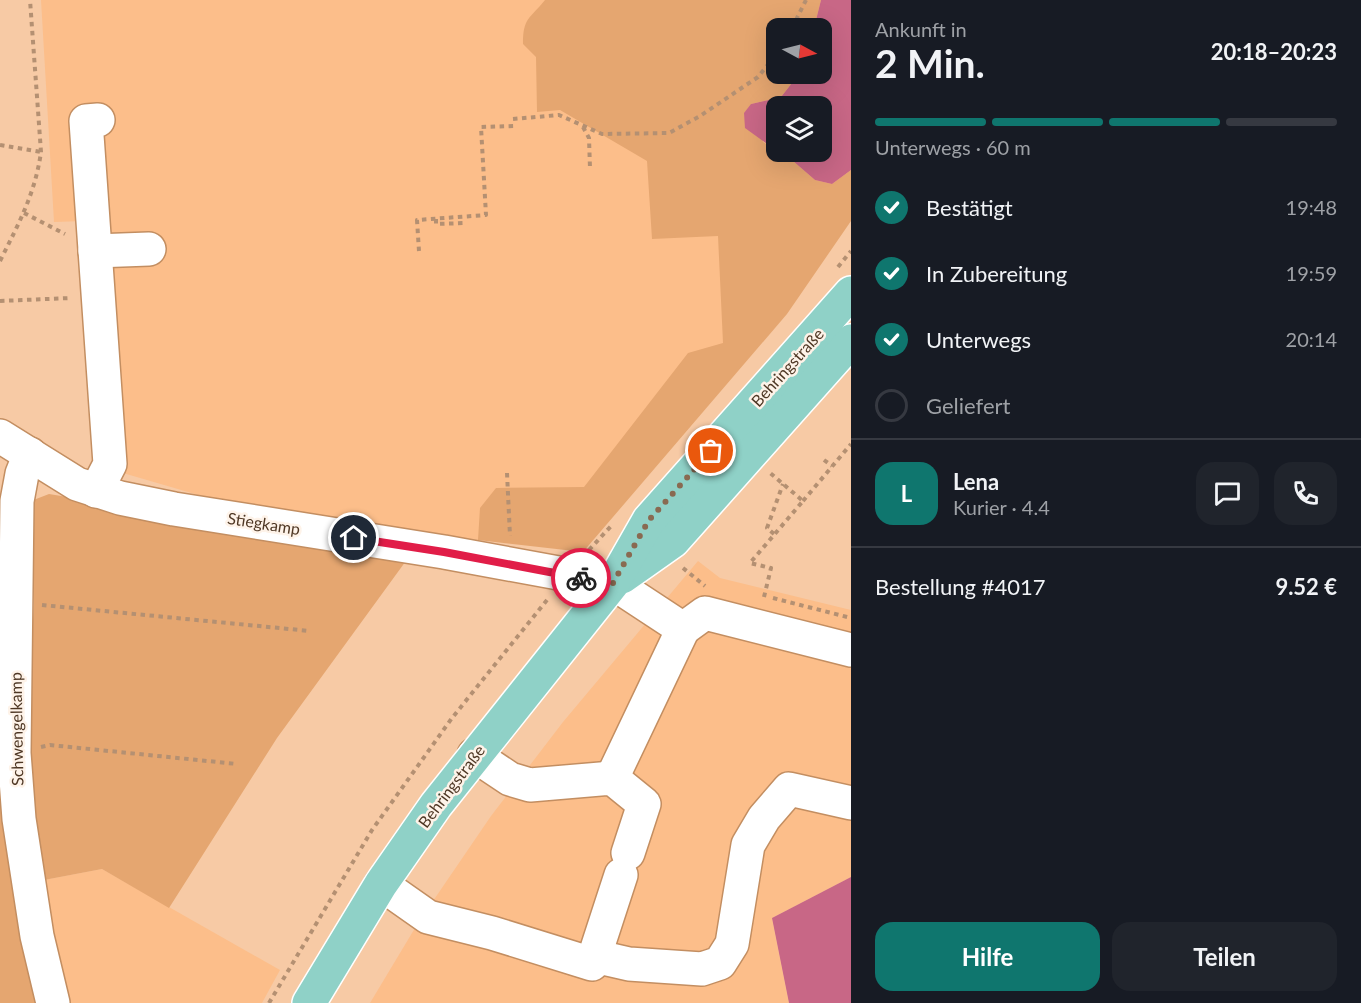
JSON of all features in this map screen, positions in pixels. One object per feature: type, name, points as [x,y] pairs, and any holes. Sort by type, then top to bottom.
[{"type":"main road","name":"Behringstraße","points":[[309,1003],[381,884],[436,805],[613,583],[649,520],[841,284]]},
{"type":"main road","name":"Behringstraße","points":[[613,583],[673,541],[851,341]]},
{"type":"street","points":[[87,488],[110,464],[86,121],[98,120]]},
{"type":"street","points":[[95,251],[148,249]]},
{"type":"street","points":[[87,488],[89,413]]},
{"type":"street","name":"Stiegkamp","points":[[0,436],[87,488],[120,498],[174,509],[444,552],[613,583]]},
{"type":"street","name":"Schwengelkamp","points":[[30,454],[22,474],[17,501],[14,753],[19,819],[28,885],[53,1003]]},
{"type":"street","points":[[613,583],[683,629]]},
{"type":"street","points":[[612,778],[683,629],[705,613],[851,650]]},
{"type":"street","points":[[381,884],[428,917],[592,964],[644,804],[612,778],[530,785],[510,779],[474,755]]},
{"type":"street","points":[[594,956],[629,964],[702,969],[720,963],[732,944],[748,845],[764,818],[789,789],[851,803]]},
{"type":"path","points":[[0,261],[24,213],[38,176],[41,152],[30,0]]},
{"type":"path","points":[[797,18],[806,0]]},
{"type":"path","points":[[513,119],[559,115],[602,134],[669,134],[758,77],[766,67]]},
{"type":"path","points":[[419,250],[417,220],[486,215],[481,127],[514,126]]},
{"type":"path","points":[[583,127],[589,138],[590,168]]},
{"type":"path","points":[[0,146],[41,152]]},
{"type":"path","points":[[24,213],[68,235]]},
{"type":"path","points":[[436,219],[436,224],[465,223]]},
{"type":"path","points":[[841,284],[851,251]]},
{"type":"path","points":[[0,301],[81,297]]},
{"type":"path","points":[[764,597],[771,568],[750,563],[851,444]]},
{"type":"path","points":[[825,460],[832,466]]},
{"type":"path","points":[[768,472],[803,501]]},
{"type":"path","points":[[507,473],[512,565]]},
{"type":"path","points":[[774,534],[767,528],[783,484]]},
{"type":"path","points":[[269,1003],[372,830],[452,718],[567,575],[613,523]]},
{"type":"path","points":[[782,600],[851,618]]},
{"type":"path","points":[[17,603],[310,631]]},
{"type":"path","points":[[14,753],[50,745],[237,764]]},
{"type":"shaded area","points":[[41,0],[851,0],[851,207],[579,544],[523,537],[478,540],[418,539],[236,506],[99,466],[85,221],[54,222]]},
{"type":"shaded area","points":[[545,0],[821,0],[816,18],[766,18],[766,84],[791,84],[782,96],[766,96],[766,100],[751,104],[763,142],[766,144],[766,162],[794,162],[815,180],[832,184],[851,170],[851,221],[787,314],[583,552],[478,540],[480,508],[496,488],[584,487],[688,353],[723,343],[718,236],[652,239],[647,161],[560,110],[537,112],[536,57],[523,44],[524,28],[528,19]]},
{"type":"shaded area","points":[[821,0],[851,0],[851,170],[832,184],[815,180],[794,162],[832,162],[832,96],[782,96],[791,84],[832,84],[832,18],[816,18]]},
{"type":"shaded area","points":[[766,100],[766,143],[745,128],[744,113],[751,104]]},
{"type":"shaded area","points":[[49,494],[411,554],[277,738],[169,908],[102,869],[44,880],[27,713],[34,604],[31,501]]},
{"type":"shaded area","points":[[698,561],[720,578],[851,610],[851,877],[772,918],[789,1003],[370,1003],[418,923],[491,816],[563,722]]},
{"type":"shaded area","points":[[0,713],[36,1003],[0,1003]]},
{"type":"shaded area","points":[[102,869],[280,970],[262,1003],[67,1003],[44,880]]},
{"type":"shaded area","points":[[851,877],[851,1003],[789,1003],[772,918]]},
{"type":"way so far","points":[[581,578],[613,583],[649,520],[711,451]]},
{"type":"route","points":[[354,538],[444,552],[581,578]]}]
